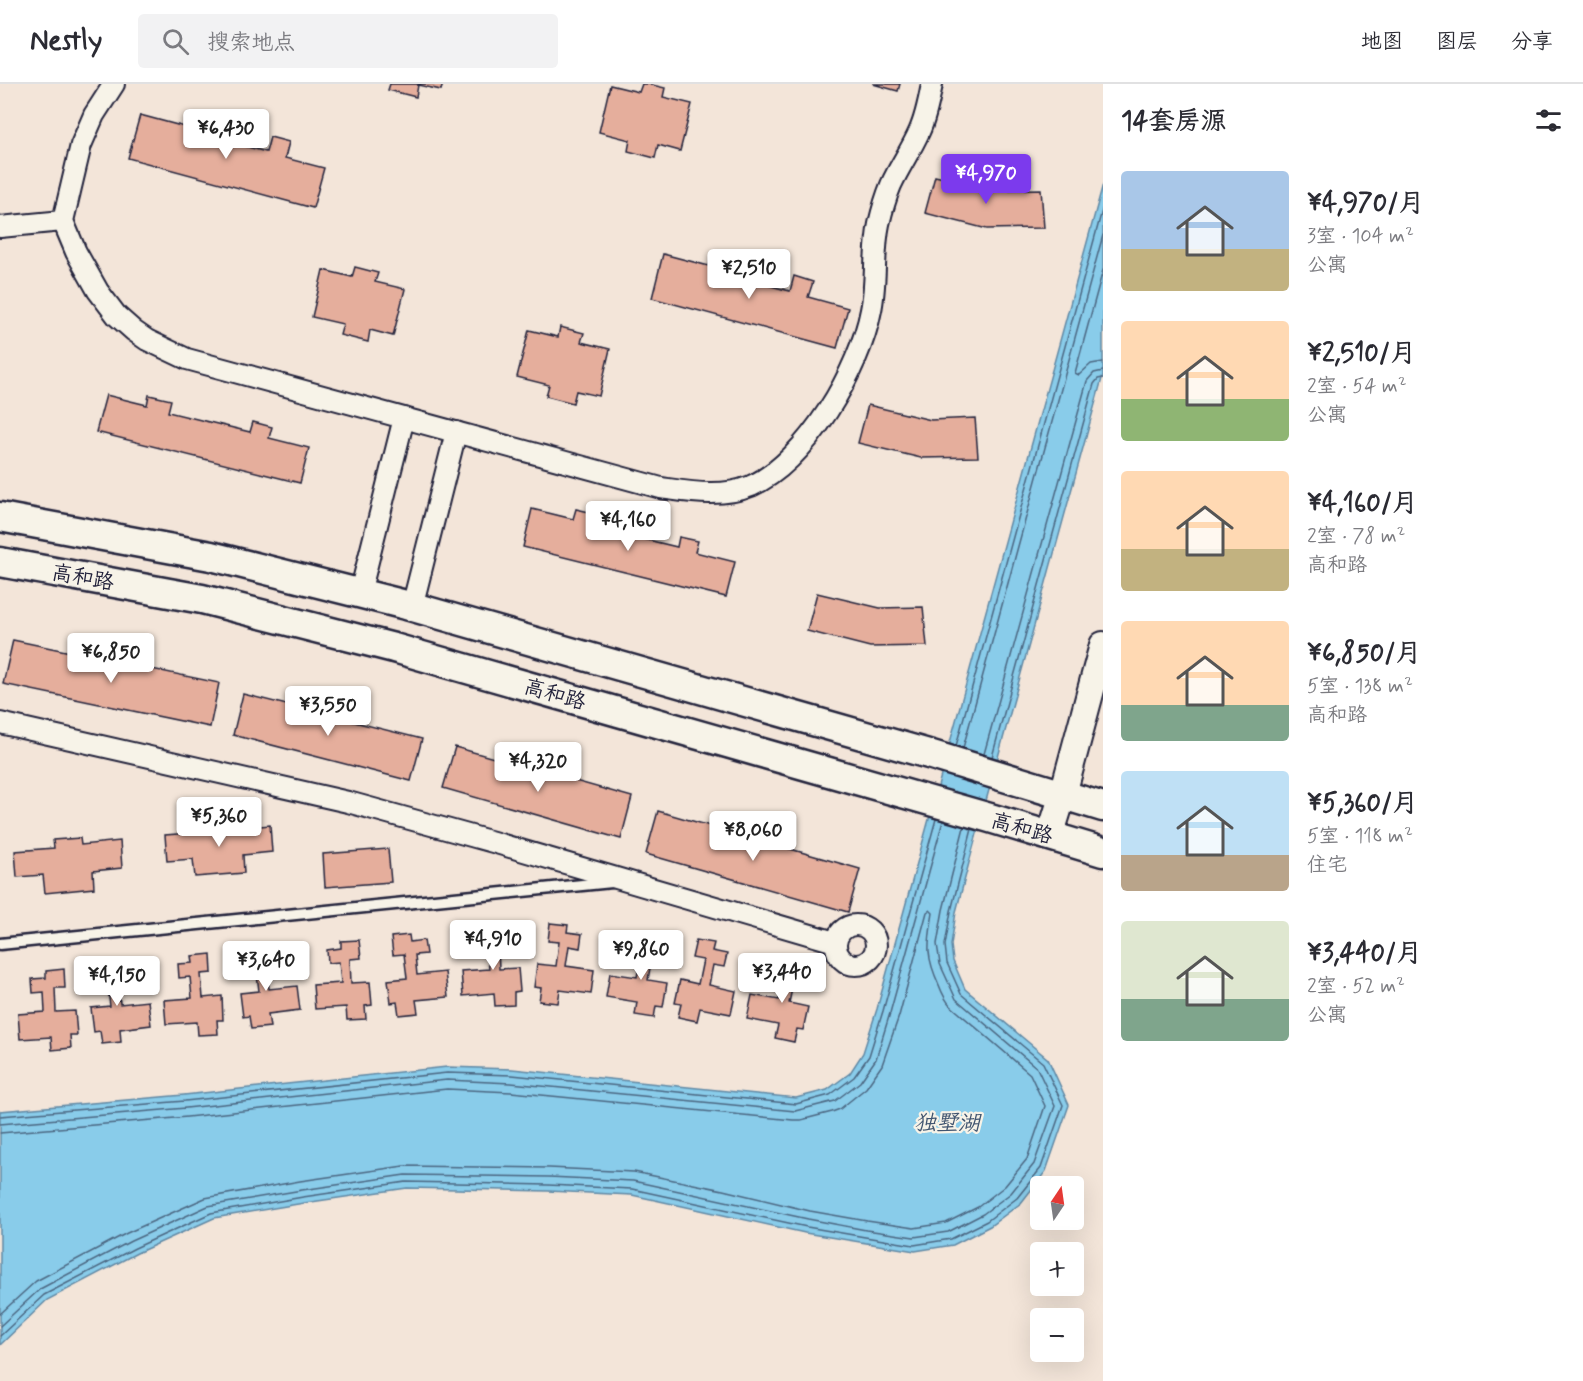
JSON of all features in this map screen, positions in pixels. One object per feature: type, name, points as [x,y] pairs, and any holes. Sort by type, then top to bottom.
[{"type":"main road","name":"高和路","points":[[0,517],[211,556],[360,593],[932,755],[1103,807]]},
{"type":"main road","name":"高和路","points":[[0,562],[202,598],[394,648],[1103,852]]},
{"type":"street","points":[[114,84],[94,115],[81,145],[63,221],[76,252],[98,291],[117,316],[134,332],[187,359],[661,488],[714,494],[751,486],[779,468],[813,432],[835,400],[850,371],[871,312],[876,239],[886,199],[895,176],[919,133],[932,84]]},
{"type":"street","points":[[0,226],[63,221]]},
{"type":"street","points":[[360,593],[404,418]]},
{"type":"street","points":[[412,607],[456,432]]},
{"type":"street","points":[[1050,836],[1103,645]]},
{"type":"street","points":[[0,723],[348,802],[836,942]]},
{"type":"lane","points":[[0,944],[624,880]]},
{"type":"water","name":"独墅湖","points":[[1103,184],[1103,375],[970,859],[956,912],[951,945],[953,961],[965,989],[1048,1059],[1069,1105],[1046,1171],[1042,1176],[1030,1176],[1030,1191],[1021,1203],[990,1226],[953,1245],[915,1251],[805,1233],[632,1195],[407,1188],[214,1218],[137,1253],[47,1300],[0,1345],[0,1111],[184,1095],[447,1067],[512,1069],[796,1098],[827,1090],[850,1073],[863,1053]]},
{"type":"building","points":[[390,84],[443,84],[441,90],[418,85],[416,97],[388,90]]},
{"type":"building","points":[[642,84],[665,88],[663,97],[692,104],[680,151],[658,145],[655,158],[628,151],[630,140],[599,132],[610,85],[639,92]]},
{"type":"building","points":[[873,84],[900,84],[898,91]]},
{"type":"building","points":[[189,113],[206,117],[201,134],[266,152],[270,137],[289,142],[285,158],[324,168],[313,208],[128,158],[140,115],[185,127]]},
{"type":"building","points":[[935,176],[997,190],[1041,189],[1044,228],[987,229],[925,213]]},
{"type":"building","points":[[713,252],[729,257],[725,274],[790,291],[794,276],[813,282],[808,297],[848,308],[837,348],[652,298],[663,254],[709,266]]},
{"type":"building","points":[[355,267],[378,273],[375,282],[405,289],[393,336],[370,330],[368,342],[340,335],[343,324],[312,317],[323,270],[352,277]]},
{"type":"building","points":[[560,327],[584,333],[581,342],[610,349],[599,396],[576,391],[573,403],[546,396],[549,385],[517,377],[529,330],[558,337]]},
{"type":"building","points":[[106,395],[147,405],[149,395],[171,400],[168,412],[250,432],[253,422],[272,427],[269,438],[309,448],[300,483],[96,432]]},
{"type":"building","points":[[868,405],[931,420],[975,418],[978,457],[921,458],[858,443]]},
{"type":"building","points":[[532,509],[573,519],[576,509],[598,514],[594,527],[677,547],[679,537],[698,541],[695,552],[735,562],[726,597],[523,547]]},
{"type":"building","points":[[817,593],[880,608],[923,607],[927,646],[870,647],[807,631]]},
{"type":"building","points":[[13,640],[219,683],[210,727],[3,684]]},
{"type":"building","points":[[243,694],[422,739],[411,781],[233,735]]},
{"type":"building","points":[[455,747],[632,797],[621,839],[443,788]]},
{"type":"building","points":[[658,811],[860,869],[848,912],[646,854]]},
{"type":"building","points":[[230,822],[231,829],[270,825],[272,852],[243,855],[244,873],[195,877],[193,859],[167,861],[165,835],[204,832],[203,825]]},
{"type":"building","points":[[80,838],[81,845],[120,841],[122,868],[93,871],[94,888],[45,893],[43,875],[17,877],[15,851],[54,848],[53,840]]},
{"type":"building","points":[[388,849],[391,882],[325,887],[323,854]]},
{"type":"building","points":[[550,923],[568,925],[567,932],[582,934],[580,948],[569,946],[566,966],[594,970],[591,994],[560,990],[558,1003],[539,1001],[541,988],[534,987],[537,964],[556,966],[559,942],[548,941]]},
{"type":"building","points":[[507,926],[509,944],[498,945],[499,969],[518,968],[520,991],[514,992],[514,1005],[495,1006],[494,993],[463,996],[461,971],[489,969],[487,949],[476,949],[475,936],[489,935],[489,927]]},
{"type":"building","points":[[409,935],[410,942],[424,940],[426,954],[415,955],[417,975],[445,972],[448,997],[416,1000],[418,1013],[399,1015],[397,1002],[391,1003],[388,980],[407,978],[404,954],[393,955],[391,937]]},
{"type":"building","points":[[648,937],[666,940],[663,958],[652,956],[648,980],[667,983],[663,1007],[656,1006],[654,1018],[635,1015],[637,1002],[606,997],[610,973],[637,977],[641,957],[630,955],[632,942],[647,944]]},
{"type":"building","points":[[359,940],[361,958],[350,959],[351,983],[370,982],[372,1005],[365,1006],[366,1019],[347,1020],[346,1007],[315,1009],[313,985],[341,983],[339,962],[328,963],[327,950],[341,948],[341,941]]},
{"type":"building","points":[[696,940],[714,943],[712,951],[727,954],[724,967],[713,965],[709,985],[736,991],[731,1014],[700,1008],[697,1021],[678,1017],[681,1004],[675,1003],[680,980],[698,984],[703,960],[692,958]]},
{"type":"building","points":[[261,948],[262,955],[276,954],[278,967],[267,969],[269,989],[297,986],[300,1010],[268,1014],[270,1027],[251,1029],[249,1016],[243,1017],[240,993],[259,991],[256,967],[245,969],[243,950]]},
{"type":"building","points":[[211,954],[212,973],[201,974],[203,998],[222,996],[223,1020],[217,1020],[218,1034],[198,1035],[197,1022],[166,1024],[164,1000],[192,998],[190,977],[179,978],[178,964],[193,963],[192,956]]},
{"type":"building","points":[[791,960],[809,964],[805,982],[794,979],[789,1003],[808,1007],[803,1030],[797,1029],[794,1042],[775,1038],[778,1025],[747,1019],[752,995],[779,1000],[783,980],[772,978],[775,965],[789,968]]},
{"type":"building","points":[[112,963],[113,970],[127,969],[129,982],[118,983],[120,1004],[148,1001],[151,1025],[120,1029],[121,1042],[102,1044],[100,1031],[94,1032],[91,1008],[110,1006],[107,982],[96,983],[94,965]]},
{"type":"building","points":[[64,969],[65,988],[55,988],[56,1012],[75,1011],[77,1035],[70,1035],[71,1048],[52,1050],[51,1037],[20,1039],[18,1014],[45,1012],[44,992],[33,993],[32,979],[46,978],[46,971]]}]
